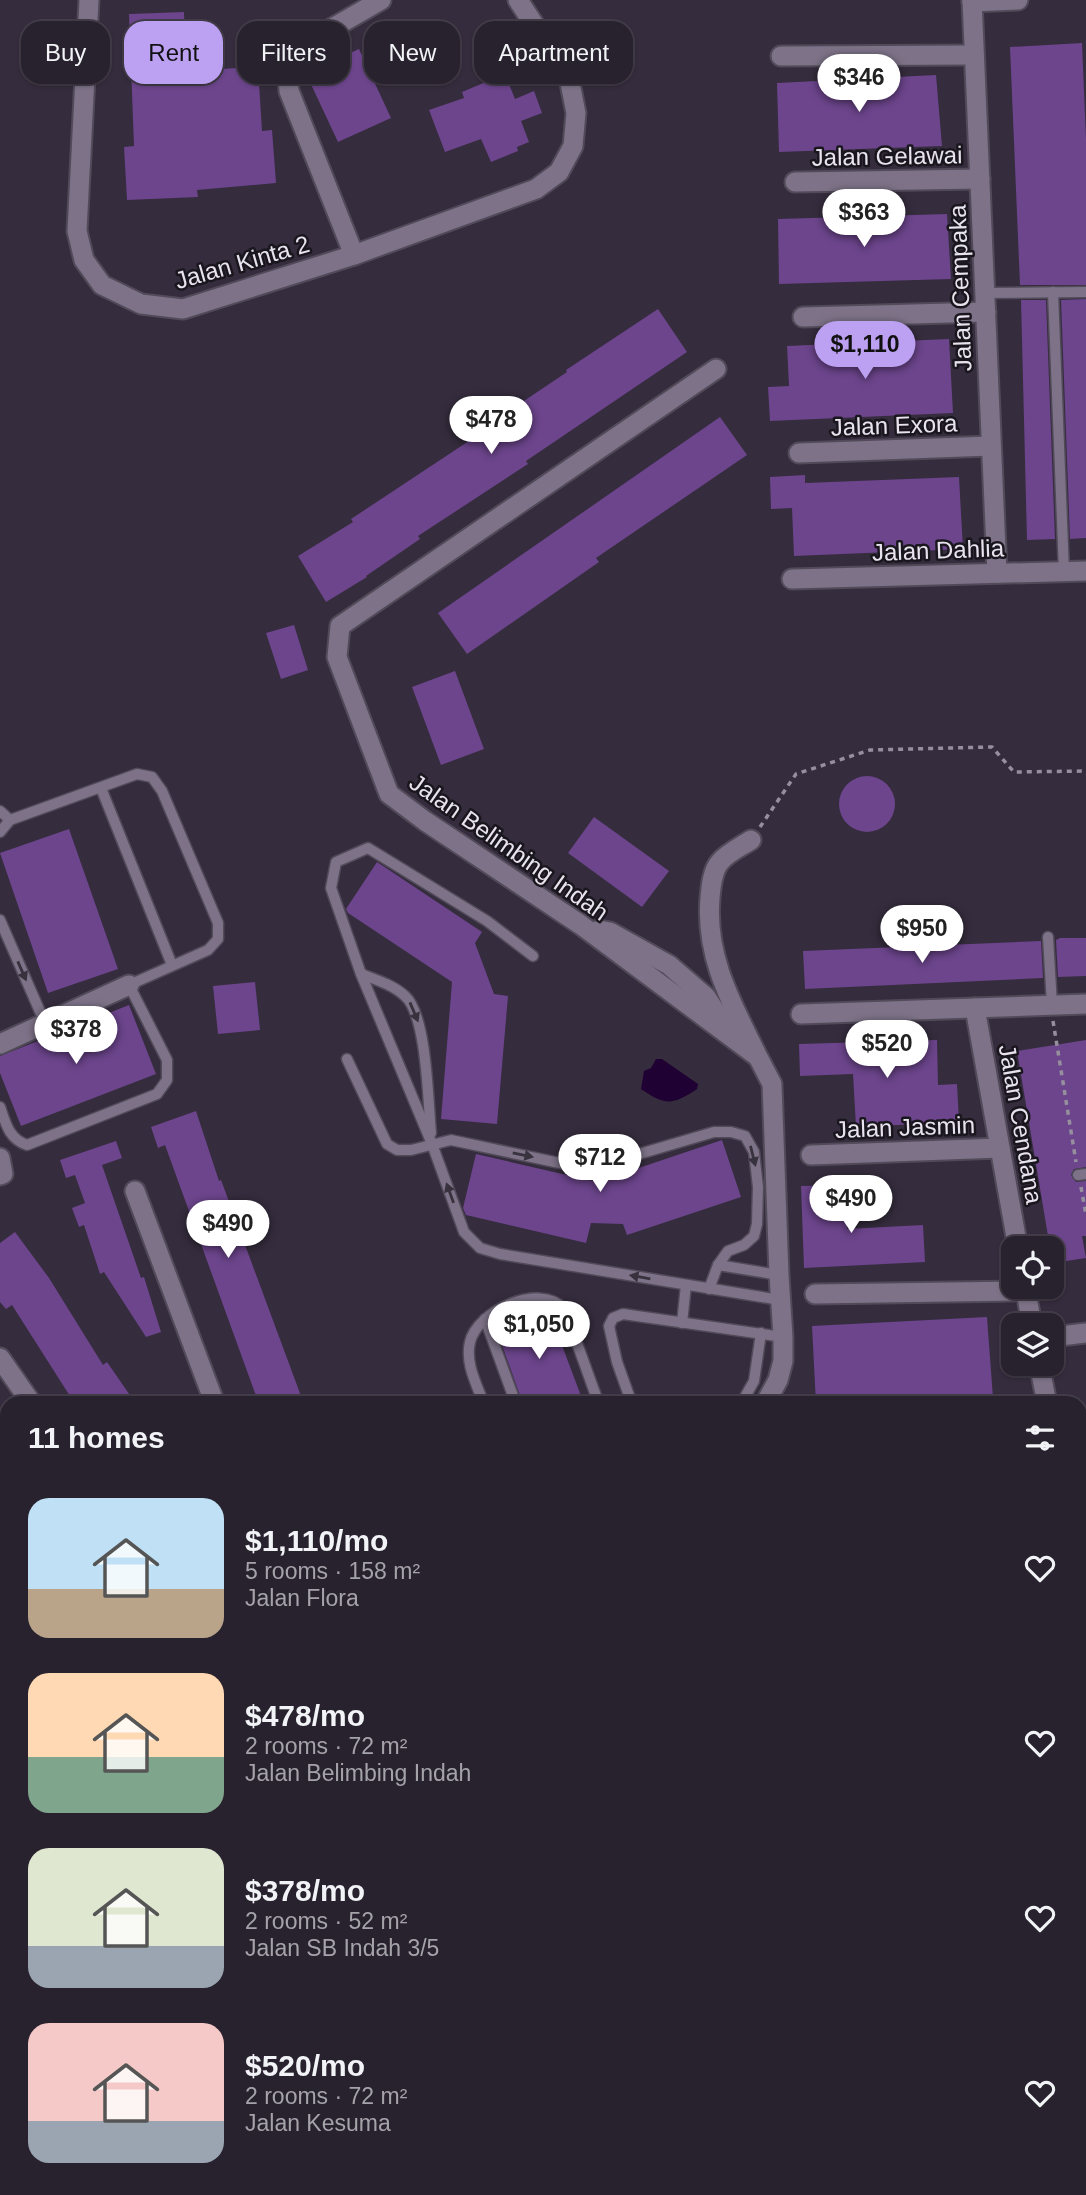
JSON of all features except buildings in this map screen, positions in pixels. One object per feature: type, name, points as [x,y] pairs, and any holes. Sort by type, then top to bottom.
[{"type":"street","name":"Jalan Kinta 2","points":[[89,0],[77,231],[84,260],[102,285],[141,304],[183,309],[354,255],[536,189],[559,172],[573,146],[576,113],[569,78],[518,0]]},
{"type":"street","name":"Jalan Kinta 2","points":[[354,255],[289,91],[286,69],[298,48],[381,0]]},
{"type":"street","points":[[972,1],[1018,0]]},
{"type":"street","name":"Jalan Cempaka","points":[[972,1],[997,573]]},
{"type":"street","points":[[781,56],[974,55]]},
{"type":"street","name":"Jalan Gelawai","points":[[794,182],[980,179]]},
{"type":"street","points":[[803,317],[985,303]]},
{"type":"street","name":"Jalan Belimbing Indah","points":[[716,369],[340,626],[337,657],[389,794],[581,925],[758,1057]]},
{"type":"street","name":"Jalan Exora","points":[[799,453],[991,446]]},
{"type":"street","name":"Jalan Dahlia","points":[[792,579],[1086,571]]},
{"type":"street","points":[[751,840],[720,862],[711,882],[708,920],[713,956],[730,1000],[772,1084],[783,1337],[783,1361],[773,1396]]},
{"type":"street","points":[[0,1044],[130,985]]},
{"type":"street","points":[[801,1014],[1086,1004]]},
{"type":"street","name":"Jalan Cendana","points":[[975,1009],[1016,1236]]},
{"type":"street","name":"Jalan Jasmin","points":[[811,1155],[1000,1148]]},
{"type":"street","points":[[135,1191],[212,1396]]},
{"type":"street","points":[[815,1294],[1001,1289]]},
{"type":"street","points":[[1064,1336],[1086,1333]]},
{"type":"street","points":[[0,1358],[26,1396]]},
{"type":"street","points":[[1042,1376],[1046,1396]]},
{"type":"lane","points":[[985,303],[1053,292],[1086,292]]},
{"type":"lane","points":[[1053,292],[1065,572]]},
{"type":"lane","points":[[0,832],[10,820],[137,774],[152,777],[162,791],[218,923],[218,939],[208,950],[130,985],[167,1060],[167,1080],[156,1094],[27,1145],[18,1142],[10,1134],[0,1107]]},
{"type":"lane","points":[[100,788],[172,965]]},
{"type":"lane","points":[[0,811],[10,820]]},
{"type":"lane","points":[[533,956],[487,921],[368,848],[336,862],[331,888],[361,974],[432,1144],[464,1232],[480,1248],[780,1300]]},
{"type":"lane","points":[[0,920],[45,1023]]},
{"type":"lane","points":[[1048,937],[1052,1005]]},
{"type":"lane","points":[[361,974],[387,983],[407,997],[417,1011],[422,1036],[432,1144]]},
{"type":"lane","points":[[347,1059],[387,1144],[397,1150],[411,1150],[451,1140],[587,1169],[714,1132],[732,1132],[745,1136],[754,1152],[758,1187],[757,1224],[754,1236],[744,1245],[728,1251],[718,1265],[709,1289]]},
{"type":"lane","points":[[718,1265],[779,1275]]},
{"type":"lane","points":[[682,1322],[686,1285]]},
{"type":"lane","points":[[481,1396],[468,1359],[471,1338],[485,1319],[501,1307],[528,1298],[550,1300],[564,1309],[596,1396]]},
{"type":"lane","points":[[629,1396],[617,1362],[609,1326],[613,1318],[623,1314],[783,1337]]},
{"type":"lane","points":[[485,1319],[513,1396]]},
{"type":"lane","points":[[746,1396],[754,1381],[761,1333]]},
{"type":"path","points":[[751,840],[796,774],[870,750],[992,747],[1014,772],[1086,771]]},
{"type":"path","points":[[1052,1005],[1053,1031],[1082,1175],[1086,1215]]},
{"type":"shaded area","points":[[656,1059],[662,1059],[698,1084],[697,1089],[674,1101],[662,1101],[641,1089],[644,1071],[651,1068]]}]
